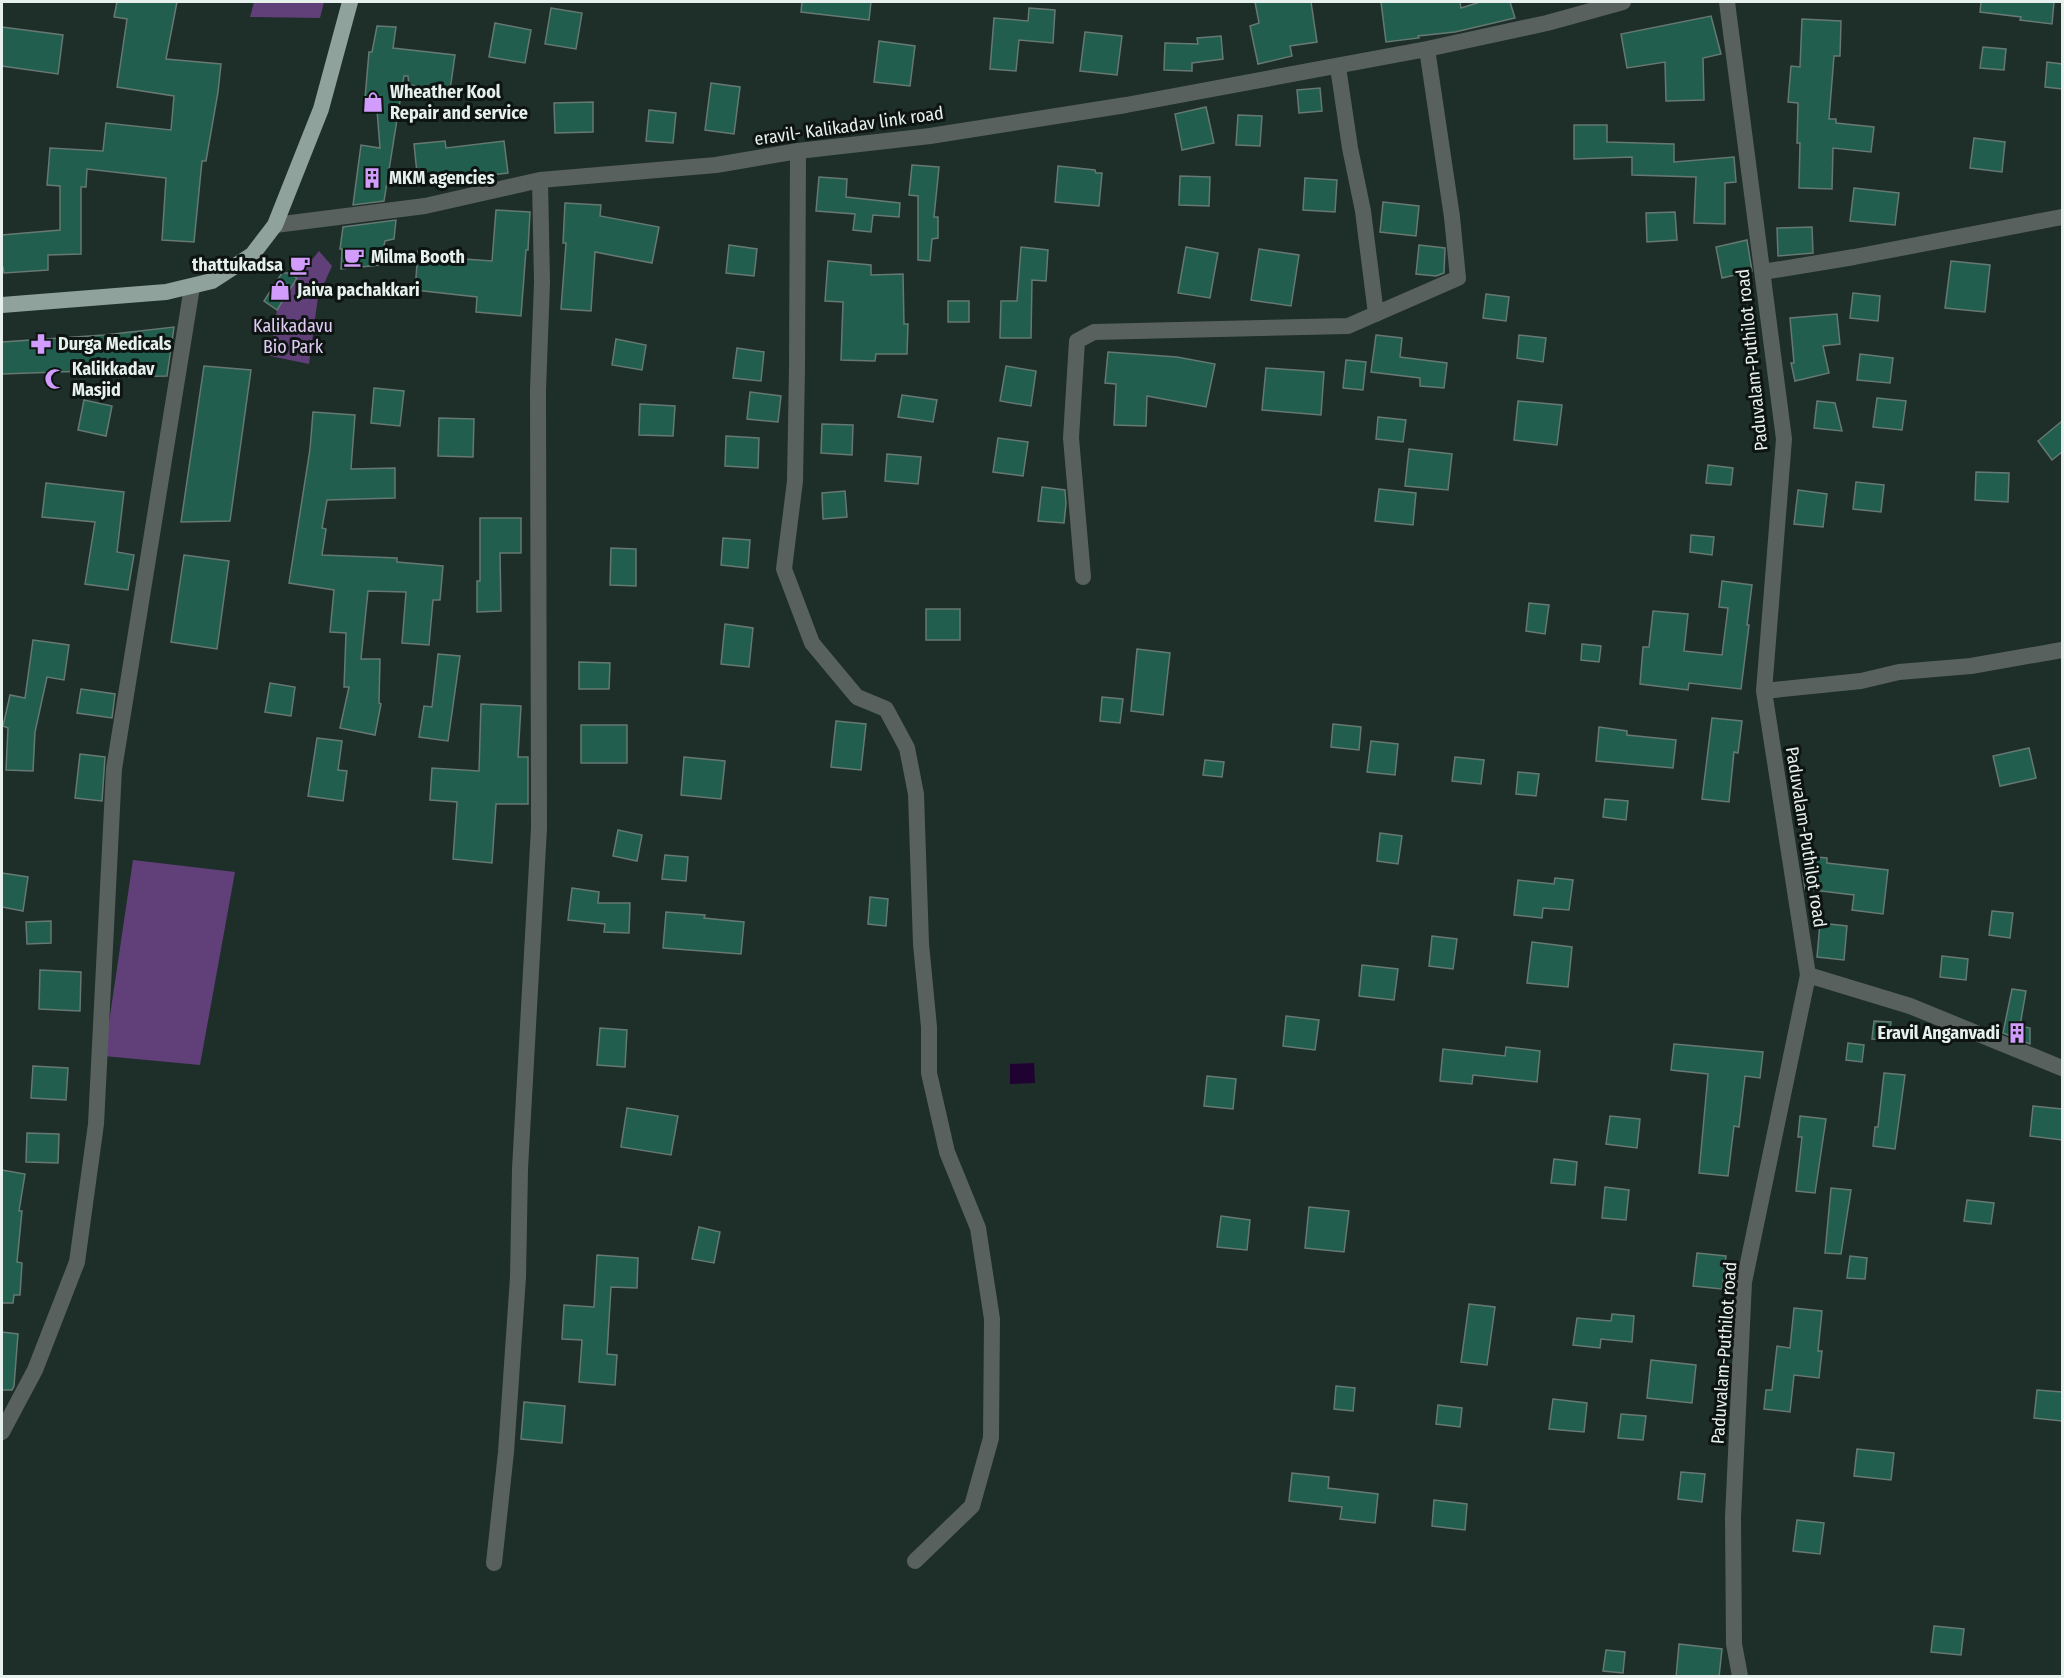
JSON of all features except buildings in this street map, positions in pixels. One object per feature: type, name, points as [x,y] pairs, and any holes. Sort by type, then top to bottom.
[{"type":"highway","points":[[2,304],[166,292],[192,287],[212,281],[252,255],[275,225],[321,109],[350,2]]},
{"type":"street","name":"eravil- Kalikadav link road","points":[[275,225],[425,206],[540,180],[716,165],[798,151],[930,136],[1126,105],[1288,73],[1427,49],[1547,23],[1623,2]]},
{"type":"street","name":"Paduvalam-Puthilot road","points":[[1727,2],[1784,439],[1764,691],[1808,975],[1744,1282],[1733,1517],[1734,1644],[1740,1677]]},
{"type":"street","points":[[1083,577],[1071,438],[1077,341],[1094,332],[1348,326],[1458,278],[1452,217],[1427,49]]},
{"type":"street","points":[[1338,66],[1350,148],[1363,211],[1376,314]]},
{"type":"street","points":[[798,151],[798,356],[795,481],[784,569],[812,643],[857,697],[886,709],[907,748],[916,794],[921,944],[929,1027],[929,1072],[947,1152],[978,1228],[992,1319],[991,1438],[972,1506],[915,1561]]},
{"type":"street","points":[[494,1563],[506,1452],[518,1277],[520,1169],[539,828],[538,390],[542,282],[540,180]]},
{"type":"street","points":[[1763,272],[2062,217]]},
{"type":"street","points":[[2,1432],[35,1370],[78,1262],[96,1125],[114,769],[192,287]]},
{"type":"street","points":[[1764,691],[1861,681],[1899,672],[1971,666],[2062,650]]},
{"type":"street","points":[[1808,975],[1910,1006],[2062,1068]]},
{"type":"green space","points":[[254,2],[324,2],[320,18],[250,17]]},
{"type":"green space","name":"Kalikadavu Bio Park","points":[[319,251],[332,266],[318,297],[309,364],[270,356],[277,310],[297,278]]},
{"type":"green space","points":[[133,860],[235,872],[200,1065],[104,1056]]},
{"type":"shaded area","points":[[1034,1063],[1035,1083],[1010,1084],[1010,1064]]},
{"type":"place","name":"Wheather Kool Repair and service","points":[[373,102]]},
{"type":"place","name":"MKM agencies","points":[[372,178]]},
{"type":"place","name":"Milma Booth","points":[[354,257]]},
{"type":"place","name":"thattukadsa","points":[[300,265]]},
{"type":"place","name":"Jaiva pachakkari","points":[[280,290]]},
{"type":"place","name":"Durga Medicals","points":[[41,344]]},
{"type":"place","name":"Kalikkadav Masjid","points":[[55,379]]},
{"type":"place","name":"Eravil Anganvadi","points":[[2017,1033]]}]
